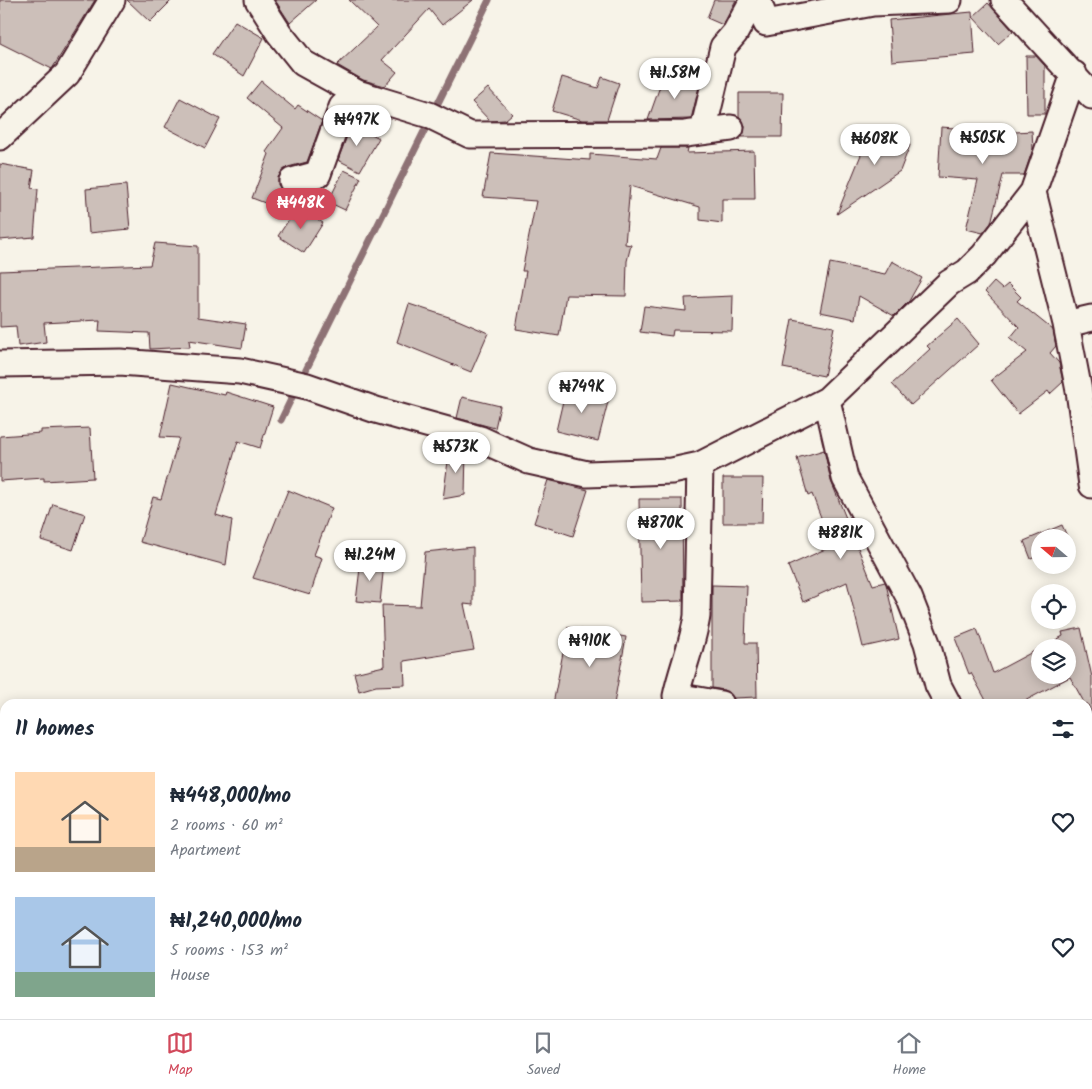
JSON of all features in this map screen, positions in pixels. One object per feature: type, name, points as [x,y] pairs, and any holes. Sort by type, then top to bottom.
[{"type":"street","points":[[0,136],[67,74],[112,0]]},
{"type":"street","points":[[258,0],[279,33],[303,63],[357,92],[428,115],[470,135],[685,134],[703,131],[722,131],[731,128]]},
{"type":"street","points":[[703,131],[723,47],[735,33],[753,0]]},
{"type":"street","points":[[758,0],[766,24],[873,3],[949,0]]},
{"type":"street","points":[[1004,0],[1074,74],[1092,96]]},
{"type":"street","points":[[0,364],[120,362],[240,371],[307,386],[376,410],[480,439],[529,461],[587,474],[672,471],[700,465],[827,400],[949,283],[967,272],[984,255],[1033,192],[1074,74]]},
{"type":"street","points":[[292,181],[318,174],[342,107],[357,92]]},
{"type":"street","points":[[1033,192],[1066,324],[1079,391],[1092,485]]},
{"type":"street","points":[[1066,324],[1092,318]]},
{"type":"street","points":[[827,400],[845,478],[909,597],[927,643],[938,685],[945,699]]},
{"type":"street","points":[[693,699],[676,696],[682,667],[693,641],[697,616],[700,465]]},
{"type":"building","points":[[0,0],[95,0],[52,69],[0,43]]},
{"type":"building","points":[[127,0],[172,0],[150,22]]},
{"type":"building","points":[[275,0],[316,0],[290,23]]},
{"type":"building","points":[[349,0],[473,0],[442,25],[429,9],[382,60],[397,72],[385,86],[363,80],[337,65],[377,27]]},
{"type":"building","points":[[714,0],[736,0],[723,25],[707,18]]},
{"type":"building","points":[[988,3],[1013,31],[998,44],[973,17]]},
{"type":"building","points":[[972,12],[975,54],[892,61],[889,20]]},
{"type":"building","points":[[235,21],[264,38],[244,76],[212,54]]},
{"type":"building","points":[[1026,56],[1036,56],[1045,66],[1045,114],[1027,114]]},
{"type":"building","points":[[664,75],[700,83],[691,119],[648,120]]},
{"type":"building","points":[[562,77],[598,88],[602,77],[619,83],[607,120],[582,120],[552,111]]},
{"type":"building","points":[[261,81],[295,109],[298,105],[322,121],[307,162],[288,167],[278,177],[278,185],[287,194],[278,208],[252,198],[269,154],[266,152],[283,128],[247,98]]},
{"type":"building","points":[[488,88],[512,114],[505,120],[490,121],[472,102]]},
{"type":"building","points":[[739,93],[783,93],[782,137],[742,137],[745,127],[739,116]]},
{"type":"building","points":[[180,98],[220,119],[205,148],[165,127]]},
{"type":"building","points":[[352,123],[379,138],[360,171],[338,160]]},
{"type":"building","points":[[941,127],[982,130],[982,134],[1032,131],[1033,149],[1024,175],[1003,175],[991,223],[983,233],[966,229],[978,180],[938,177]]},
{"type":"building","points":[[871,130],[910,145],[900,171],[837,214]]},
{"type":"building","points":[[661,148],[688,148],[687,153],[754,151],[755,199],[722,199],[722,223],[700,220],[700,207],[630,186],[625,244],[631,245],[627,261],[626,296],[566,295],[559,336],[516,329],[526,271],[522,271],[536,201],[483,197],[491,153],[590,160],[590,154],[657,159]]},
{"type":"building","points":[[0,164],[34,170],[31,188],[38,189],[34,237],[0,240]]},
{"type":"building","points":[[344,170],[361,178],[345,210],[328,202]]},
{"type":"building","points":[[126,185],[130,229],[89,233],[86,189]]},
{"type":"building","points":[[298,206],[323,223],[304,253],[278,236]]},
{"type":"building","points":[[155,243],[198,246],[198,317],[246,324],[242,348],[189,340],[190,347],[150,349],[149,333],[99,331],[100,320],[44,323],[46,342],[18,346],[16,326],[0,327],[0,271],[150,265]]},
{"type":"building","points":[[892,261],[922,278],[909,301],[894,316],[859,296],[855,319],[820,312],[830,263],[885,274]]},
{"type":"building","points":[[994,282],[1002,289],[1008,284],[1021,297],[1017,301],[1053,330],[1056,346],[1050,353],[1059,363],[1063,382],[1050,394],[1048,391],[1018,414],[991,380],[1027,352],[1010,338],[1019,327],[985,292]]},
{"type":"building","points":[[733,296],[732,331],[673,330],[672,336],[640,332],[644,306],[686,311],[685,298]]},
{"type":"building","points":[[409,304],[458,320],[488,333],[471,372],[397,342]]},
{"type":"building","points":[[792,319],[834,327],[824,376],[783,368]]},
{"type":"building","points":[[958,319],[979,344],[911,405],[892,384],[930,349],[927,346]]},
{"type":"building","points":[[172,383],[225,395],[226,392],[273,407],[260,448],[238,441],[216,515],[232,520],[226,565],[140,542],[153,497],[161,499],[179,438],[160,437]]},
{"type":"building","points":[[566,388],[609,398],[598,441],[556,431]]},
{"type":"building","points":[[462,397],[500,406],[495,428],[457,418]]},
{"type":"building","points":[[90,428],[93,478],[44,481],[44,478],[0,481],[0,436],[41,433],[41,430]]},
{"type":"building","points":[[450,446],[466,450],[465,495],[443,499]]},
{"type":"building","points":[[824,450],[831,481],[873,585],[885,582],[886,584],[899,639],[863,647],[847,582],[803,602],[788,566],[832,546],[812,494],[808,496],[797,458]]},
{"type":"building","points":[[723,478],[763,478],[762,523],[723,523]]},
{"type":"building","points":[[548,480],[588,490],[573,536],[534,523]]},
{"type":"building","points":[[288,490],[332,508],[314,555],[322,558],[310,595],[253,578]]},
{"type":"building","points":[[639,499],[682,499],[683,601],[641,602]]},
{"type":"building","points":[[53,504],[85,514],[73,550],[41,540]]},
{"type":"building","points":[[1062,525],[1064,529],[1052,529]]},
{"type":"building","points":[[1031,538],[1031,559],[1024,541]]},
{"type":"building","points":[[473,547],[473,605],[464,604],[474,650],[404,661],[405,685],[376,686],[359,691],[354,673],[384,666],[382,605],[420,606],[425,552]]},
{"type":"building","points":[[361,560],[384,563],[380,603],[356,601]]},
{"type":"building","points":[[712,585],[747,586],[745,643],[756,643],[757,697],[734,698],[724,690],[712,688]]},
{"type":"building","points":[[568,627],[626,637],[615,699],[554,699]]},
{"type":"building","points":[[1081,628],[1092,677],[1092,699],[1082,699],[1074,684],[1076,684],[1076,639],[1058,639],[1063,636],[1062,632]]},
{"type":"building","points":[[977,629],[993,673],[1031,653],[1031,684],[1057,684],[1028,699],[985,699],[971,673],[969,674],[955,638]]},
{"type":"waterway","points":[[301,380],[489,0]]},
{"type":"waterway","points":[[281,420],[296,389]]}]
